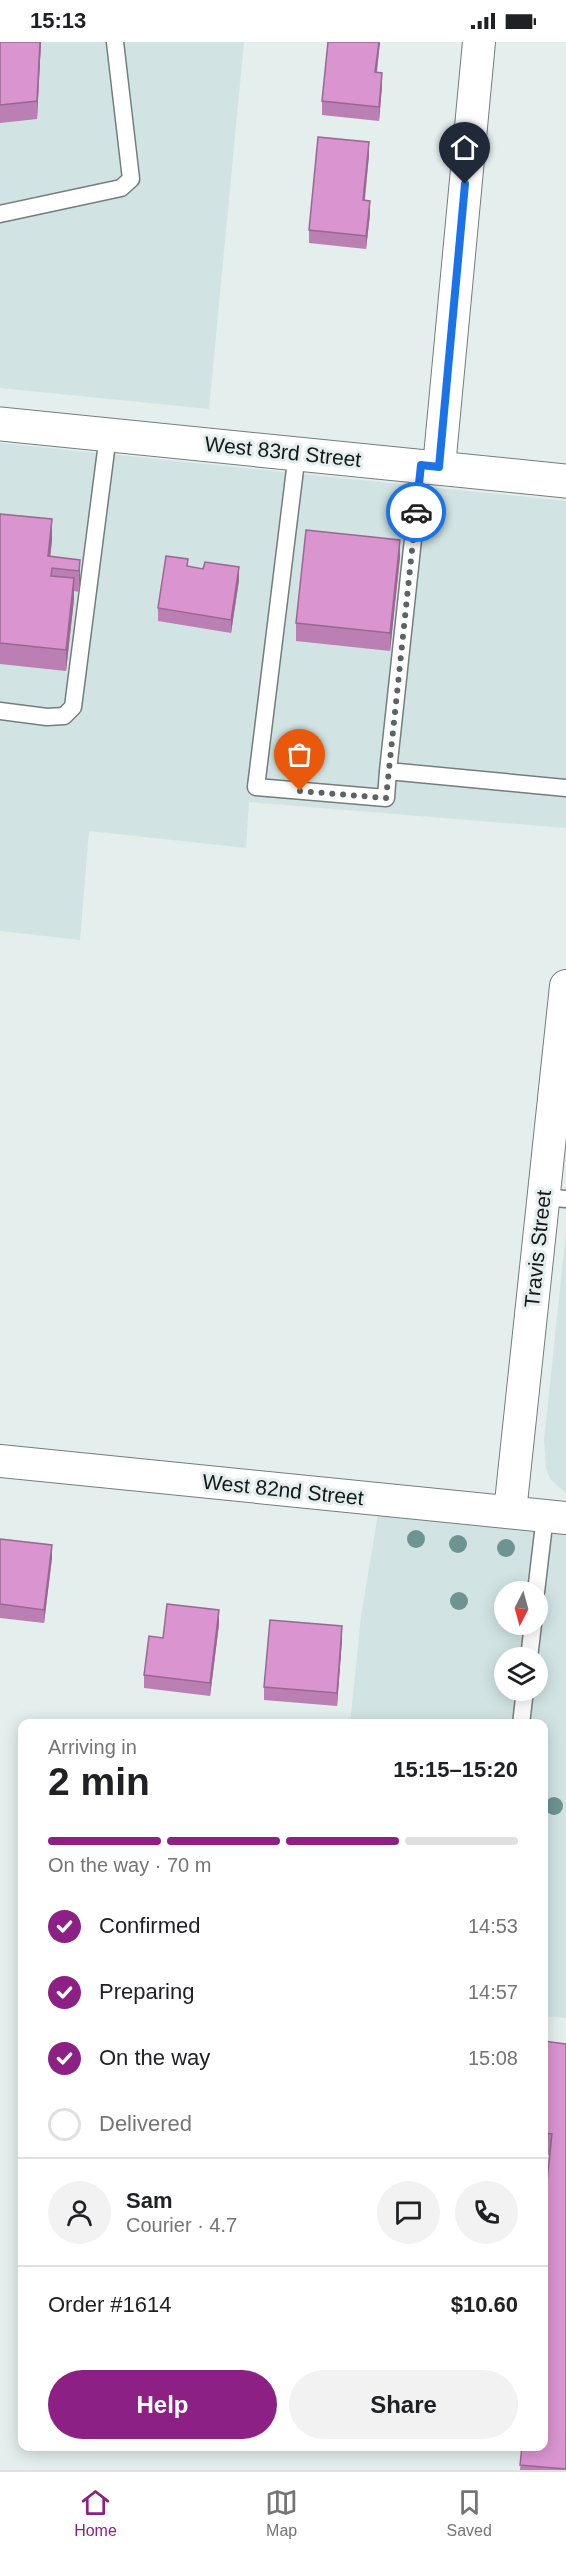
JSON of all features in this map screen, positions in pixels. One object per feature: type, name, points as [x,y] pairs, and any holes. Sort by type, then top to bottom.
[{"type":"street","points":[[430,466],[479,42]]},
{"type":"street","name":"West 83rd Street","points":[[0,424],[566,481]]},
{"type":"street","name":"Travis Street","points":[[510,1512],[555,1198],[566,986]]},
{"type":"street","name":"West 82nd Street","points":[[0,1461],[555,1517]]},
{"type":"lane","points":[[0,214],[121,188],[130,179],[115,42]]},
{"type":"lane","points":[[0,711],[47,717],[64,716],[73,707],[108,435]]},
{"type":"lane","points":[[297,453],[256,787],[386,798],[430,466]]},
{"type":"lane","points":[[388,771],[566,788]]},
{"type":"lane","points":[[539,1581],[555,1517]]},
{"type":"lane","points":[[522,1719],[524,1701]]},
{"type":"shaded area","points":[[0,42],[244,42],[209,409],[0,388]]},
{"type":"shaded area","points":[[0,443],[566,501],[566,828],[249,802],[246,848],[89,831],[80,940],[0,931]]},
{"type":"shaded area","points":[[566,1232],[566,1493],[550,1479],[546,1468],[544,1440]]},
{"type":"shaded area","points":[[378,1514],[566,1531],[566,2018],[548,2016],[548,1719],[351,1719],[361,1616]]},
{"type":"building","points":[[0,42],[40,42],[37,101],[0,105]]},
{"type":"building","points":[[328,42],[379,42],[375,72],[382,73],[379,107],[322,101]]},
{"type":"building","points":[[318,137],[369,142],[363,200],[370,201],[366,236],[309,230]]},
{"type":"building","points":[[0,514],[52,519],[48,556],[80,560],[79,571],[52,568],[51,576],[74,578],[66,650],[0,643]]},
{"type":"building","points":[[306,530],[400,540],[390,633],[296,623]]},
{"type":"building","points":[[166,556],[188,559],[187,566],[203,569],[205,562],[239,567],[231,620],[158,608]]},
{"type":"building","points":[[0,1539],[52,1545],[44,1610],[0,1604]]},
{"type":"building","points":[[167,1604],[219,1610],[210,1683],[144,1675],[149,1636],[163,1638]]},
{"type":"building","points":[[270,1620],[342,1626],[337,1693],[264,1687]]},
{"type":"building","points":[[548,2042],[566,2044],[566,2469],[520,2465],[521,2451],[548,2451],[548,2172],[552,2134],[548,2134]]},
{"type":"way so far","points":[[300,791],[386,798],[416,512]]},
{"type":"route","points":[[416,512],[421,465],[439,467],[465,184]]}]
